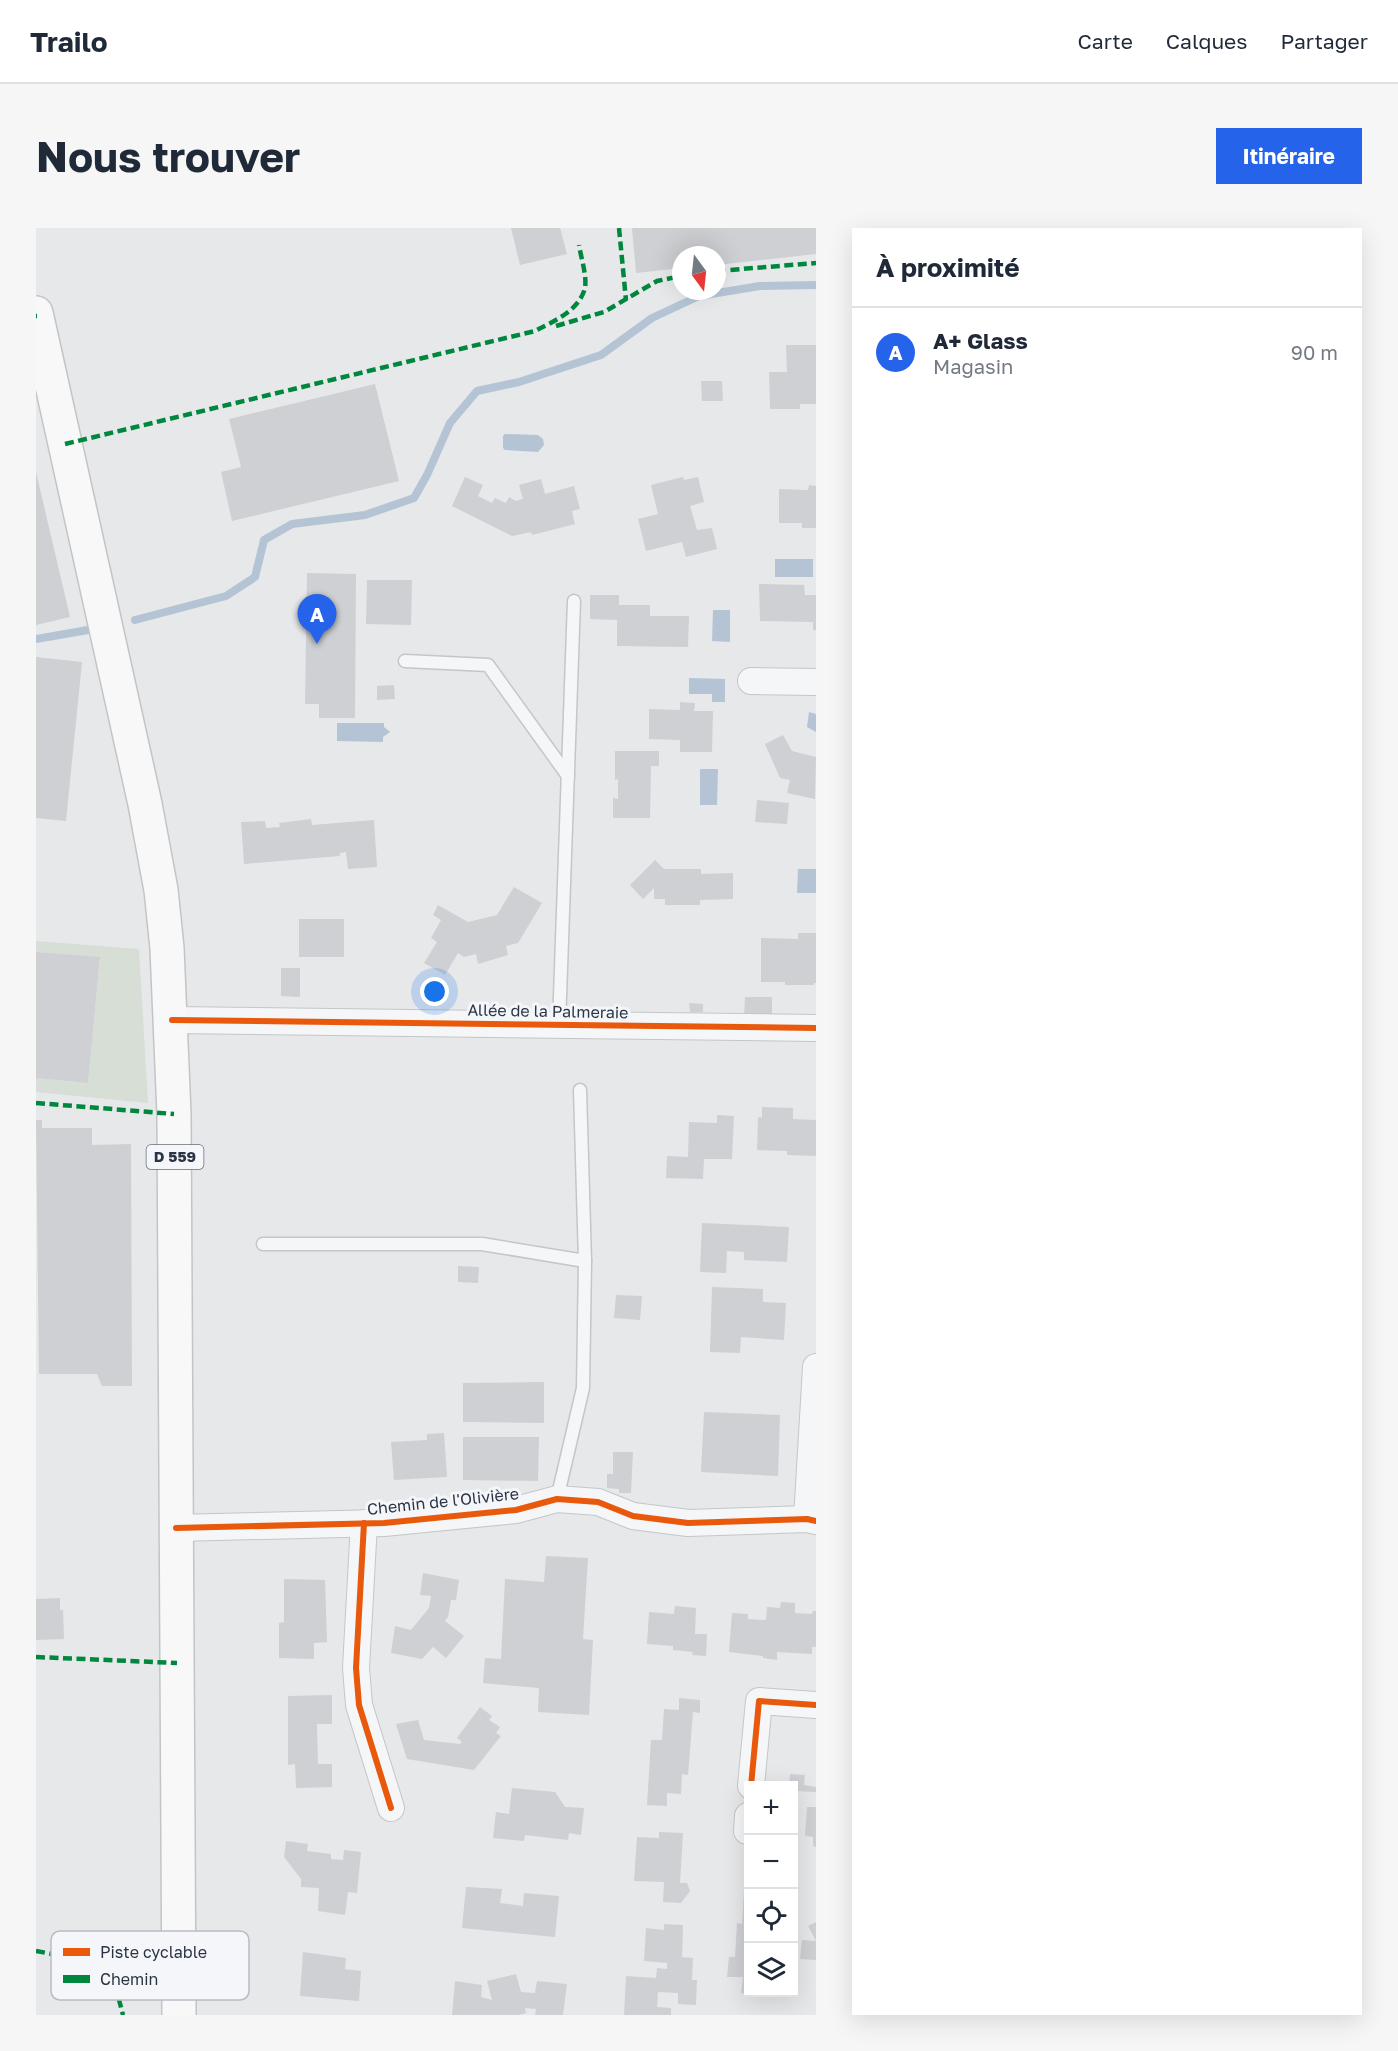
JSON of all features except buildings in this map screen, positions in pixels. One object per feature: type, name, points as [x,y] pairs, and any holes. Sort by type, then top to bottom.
[{"type":"main road","name":"D 559","points":[[36,313],[145,804],[161,890],[172,1020],[174,1126],[178,1931]]},
{"type":"main road","name":"D 559","points":[[179,2000],[179,2015]]},
{"type":"street","points":[[751,681],[816,682]]},
{"type":"street","name":"Allée de la Palmeraie","points":[[172,1020],[816,1028]]},
{"type":"street","points":[[812,1520],[816,1367]]},
{"type":"street","name":"Chemin de l'Olivière","points":[[176,1528],[384,1523],[516,1510],[557,1499],[598,1502],[633,1516],[688,1523],[812,1520]]},
{"type":"street","points":[[363,1523],[357,1689],[359,1705],[391,1808]]},
{"type":"street","points":[[751,1781],[759,1701],[816,1706]]},
{"type":"lane","points":[[559,1025],[574,601]]},
{"type":"lane","points":[[405,661],[488,665],[568,776]]},
{"type":"lane","points":[[557,1499],[583,1388],[585,1261],[580,1090]]},
{"type":"lane","points":[[263,1244],[482,1244],[585,1261]]},
{"type":"shaded area","points":[[36,941],[139,949],[148,1103],[36,1092],[36,1078],[88,1083],[100,958],[36,952]]},
{"type":"water","points":[[505,434],[538,435],[543,439],[544,445],[538,452],[505,450],[503,436]]},
{"type":"water","points":[[775,559],[813,559],[813,577],[775,577]]},
{"type":"water","points":[[713,610],[730,610],[730,642],[712,641]]},
{"type":"water","points":[[689,678],[725,679],[725,702],[712,702],[712,694],[689,694]]},
{"type":"water","points":[[809,712],[816,714],[816,732],[807,727]]},
{"type":"water","points":[[337,723],[384,723],[384,727],[390,732],[383,737],[383,742],[337,741]]},
{"type":"water","points":[[700,769],[718,769],[717,805],[700,805]]},
{"type":"water","points":[[798,869],[816,869],[816,893],[797,893]]},
{"type":"waterway","points":[[135,620],[226,596],[255,577],[264,540],[292,524],[365,515],[414,498],[450,423],[477,391],[519,382],[601,355],[652,318],[699,296],[760,286],[816,285]]},
{"type":"waterway","points":[[36,639],[88,630]]},
{"type":"marked path","points":[[619,228],[626,300]]},
{"type":"marked path","points":[[65,444],[535,331],[572,309],[582,296],[585,278],[579,245]]},
{"type":"marked path","points":[[726,270],[816,263]]},
{"type":"marked path","points":[[556,326],[604,312],[657,281],[672,278]]},
{"type":"marked path","points":[[36,1103],[174,1114]]},
{"type":"marked path","points":[[36,1657],[177,1663]]},
{"type":"marked path","points":[[36,1951],[51,1954]]},
{"type":"marked path","points":[[119,2000],[123,2015]]},
{"type":"cycle path","points":[[172,1020],[816,1028]]},
{"type":"cycle path","points":[[176,1528],[384,1523],[516,1510],[557,1499],[598,1502],[633,1516],[688,1523],[807,1519],[816,1521]]},
{"type":"cycle path","points":[[364,1523],[356,1668],[359,1705],[391,1808]]},
{"type":"cycle path","points":[[751,1781],[759,1701],[816,1705]]},
{"type":"place","name":"A+ Glass","points":[[317,644]]}]
